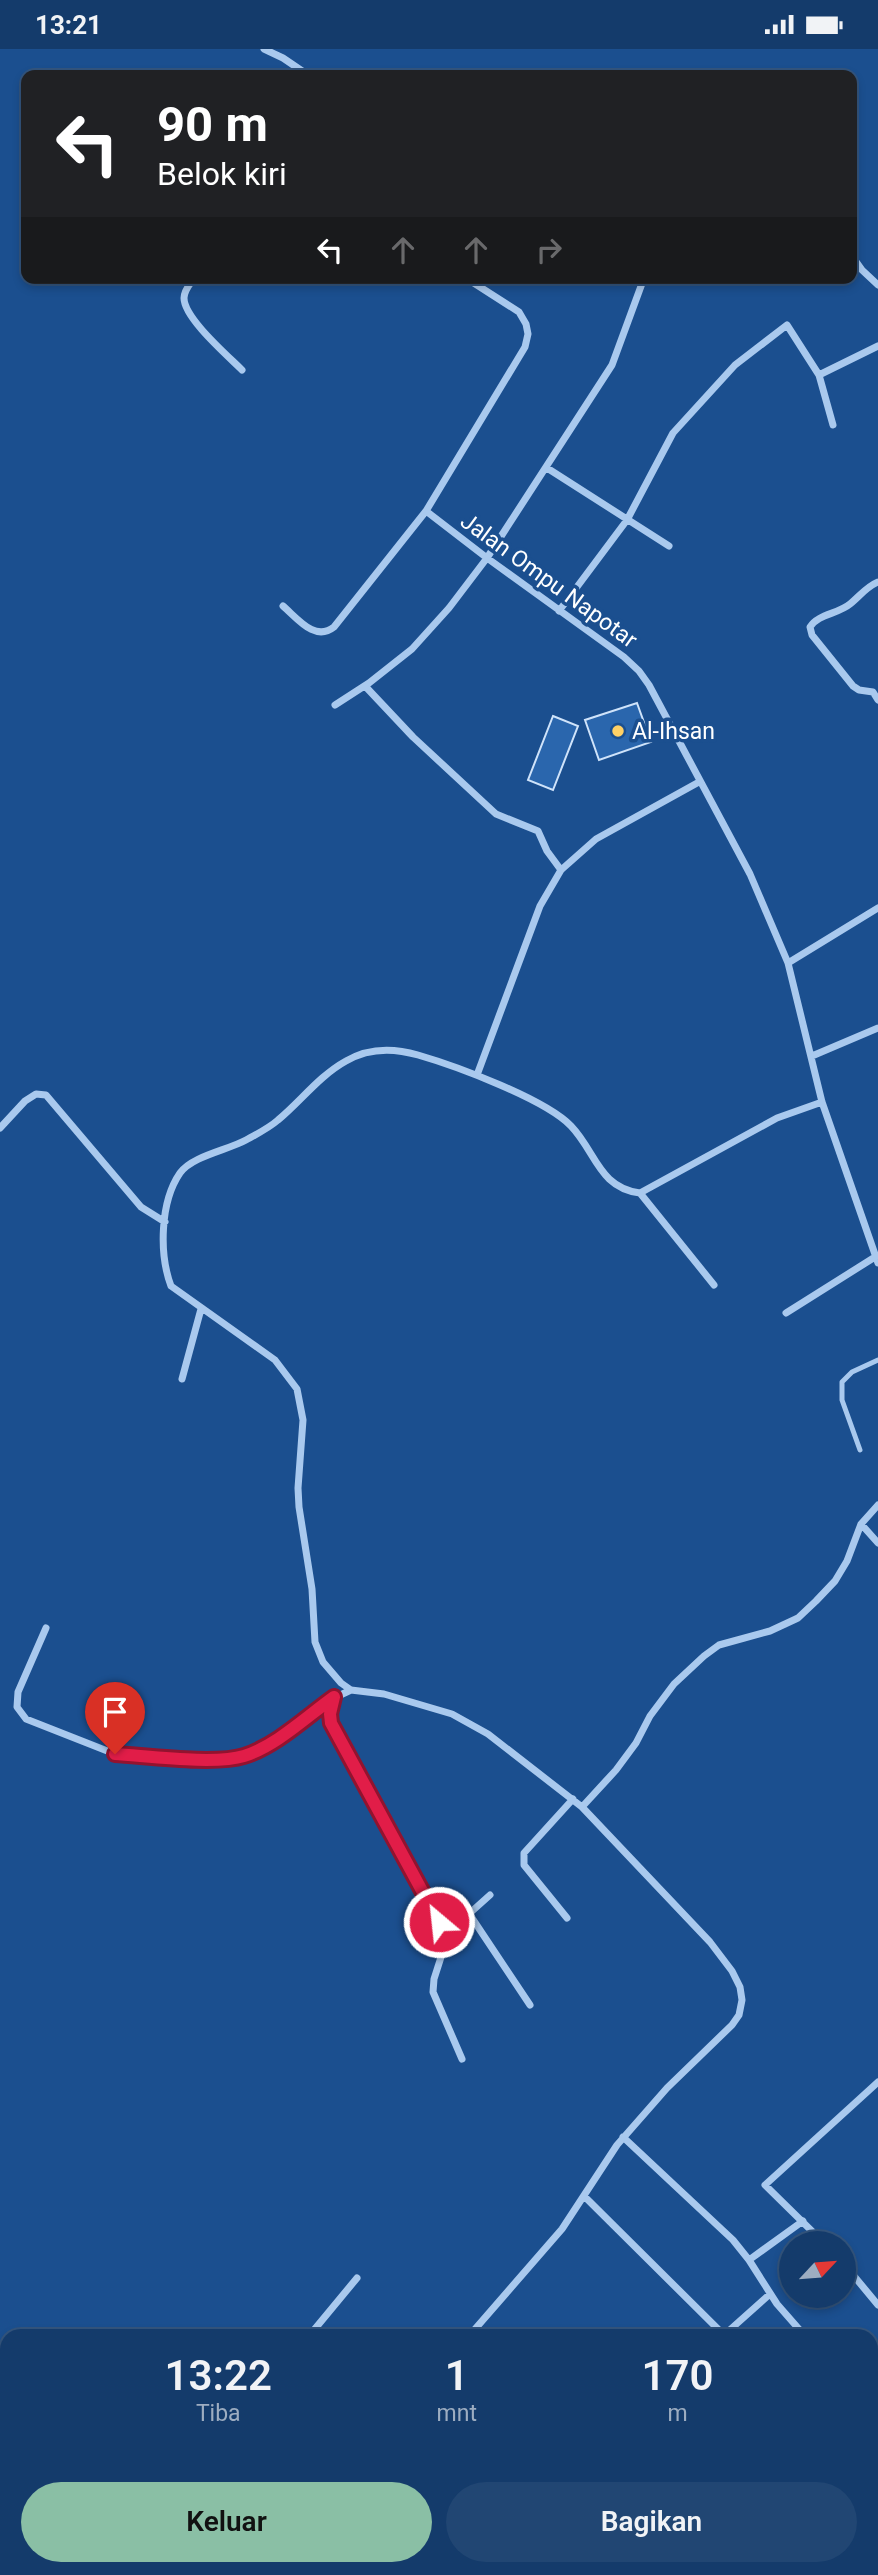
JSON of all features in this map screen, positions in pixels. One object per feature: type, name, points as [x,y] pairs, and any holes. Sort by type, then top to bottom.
[{"type":"street","points":[[264,49],[301,70]]},
{"type":"street","points":[[857,263],[878,285]]},
{"type":"street","points":[[190,284],[184,298],[194,321],[242,370]]},
{"type":"street","points":[[283,606],[319,634],[334,627],[426,511],[506,380],[525,347],[528,334],[522,314],[475,284]]},
{"type":"street","points":[[335,705],[365,686],[412,649],[449,608],[487,558],[612,365],[642,284]]},
{"type":"street","points":[[559,611],[627,520],[673,433],[751,350],[789,325],[819,375],[833,425]]},
{"type":"street","points":[[819,375],[878,346]]},
{"type":"street","points":[[547,468],[669,546]]},
{"type":"street","name":"Jalan Ompu Napotar","points":[[426,511],[624,657],[639,671],[658,700],[750,874],[788,963],[822,1102],[877,1260]]},
{"type":"street","points":[[878,582],[861,592],[850,605],[816,620],[810,627],[812,635],[853,686],[859,690],[873,692],[878,700]]},
{"type":"street","points":[[365,686],[413,737],[488,808],[501,818],[538,831],[547,851],[561,870]]},
{"type":"street","points":[[477,1075],[540,907],[561,870],[596,839],[699,782]]},
{"type":"street","points":[[788,963],[878,908]]},
{"type":"street","points":[[812,1056],[878,1028]]},
{"type":"street","points":[[475,2329],[562,2229],[623,2137],[667,2088],[732,2025],[739,2015],[742,2000],[740,1987],[732,1971],[710,1942],[573,1799],[488,1734],[452,1714],[384,1694],[351,1690],[341,1683],[323,1662],[315,1641],[312,1589],[298,1488],[303,1420],[297,1389],[275,1360],[171,1286],[164,1267],[162,1247],[173,1185],[183,1170],[220,1150],[243,1142],[277,1121],[310,1089],[346,1061],[371,1051],[389,1050],[415,1054],[477,1075],[539,1104],[565,1120],[579,1135],[606,1179],[625,1191],[640,1193],[776,1118],[822,1102]]},
{"type":"street","points":[[0,1128],[25,1101],[36,1094],[46,1095],[141,1207],[165,1222]]},
{"type":"street","points":[[640,1193],[714,1286]]},
{"type":"street","points":[[786,1314],[877,1260]]},
{"type":"street","points":[[182,1379],[201,1309]]},
{"type":"street","points":[[582,1807],[616,1770],[674,1684],[704,1656],[719,1645],[770,1631],[798,1618],[816,1601],[835,1581],[861,1524],[878,1505]]},
{"type":"street","points":[[861,1524],[878,1543]]},
{"type":"street","points":[[46,1628],[18,1692],[18,1707],[26,1719],[115,1754],[205,1759],[240,1757],[272,1741],[334,1697],[351,1690]]},
{"type":"street","points":[[334,1697],[330,1714],[337,1735],[400,1846],[433,1913],[444,1926],[451,1926],[470,1915],[477,1905],[490,1895]]},
{"type":"street","points":[[568,1918],[527,1871],[523,1861],[524,1853],[573,1799]]},
{"type":"street","points":[[470,1915],[530,2005]]},
{"type":"street","points":[[451,1926],[434,1979],[433,1992],[461,2059]]},
{"type":"street","points":[[813,2231],[765,2185],[878,2082]]},
{"type":"street","points":[[623,2137],[733,2240],[770,2294],[799,2329]]},
{"type":"street","points":[[584,2196],[716,2329]]},
{"type":"street","points":[[749,2260],[803,2221]]},
{"type":"street","points":[[315,2329],[357,2278]]},
{"type":"street","points":[[856,2278],[878,2305]]},
{"type":"street","points":[[731,2329],[770,2294]]},
{"type":"lane","points":[[860,1450],[842,1400],[842,1382],[852,1372],[878,1360]]},
{"type":"building","name":"Al-Ihsan","points":[[637,703],[651,742],[599,760],[585,720]]},
{"type":"building","points":[[553,716],[578,726],[553,790],[528,780]]},
{"type":"place","name":"Al-Ihsan","points":[[618,731]]},
{"type":"route","points":[[115,1754],[205,1759],[240,1757],[272,1741],[334,1697],[331,1723],[439,1922]]}]
